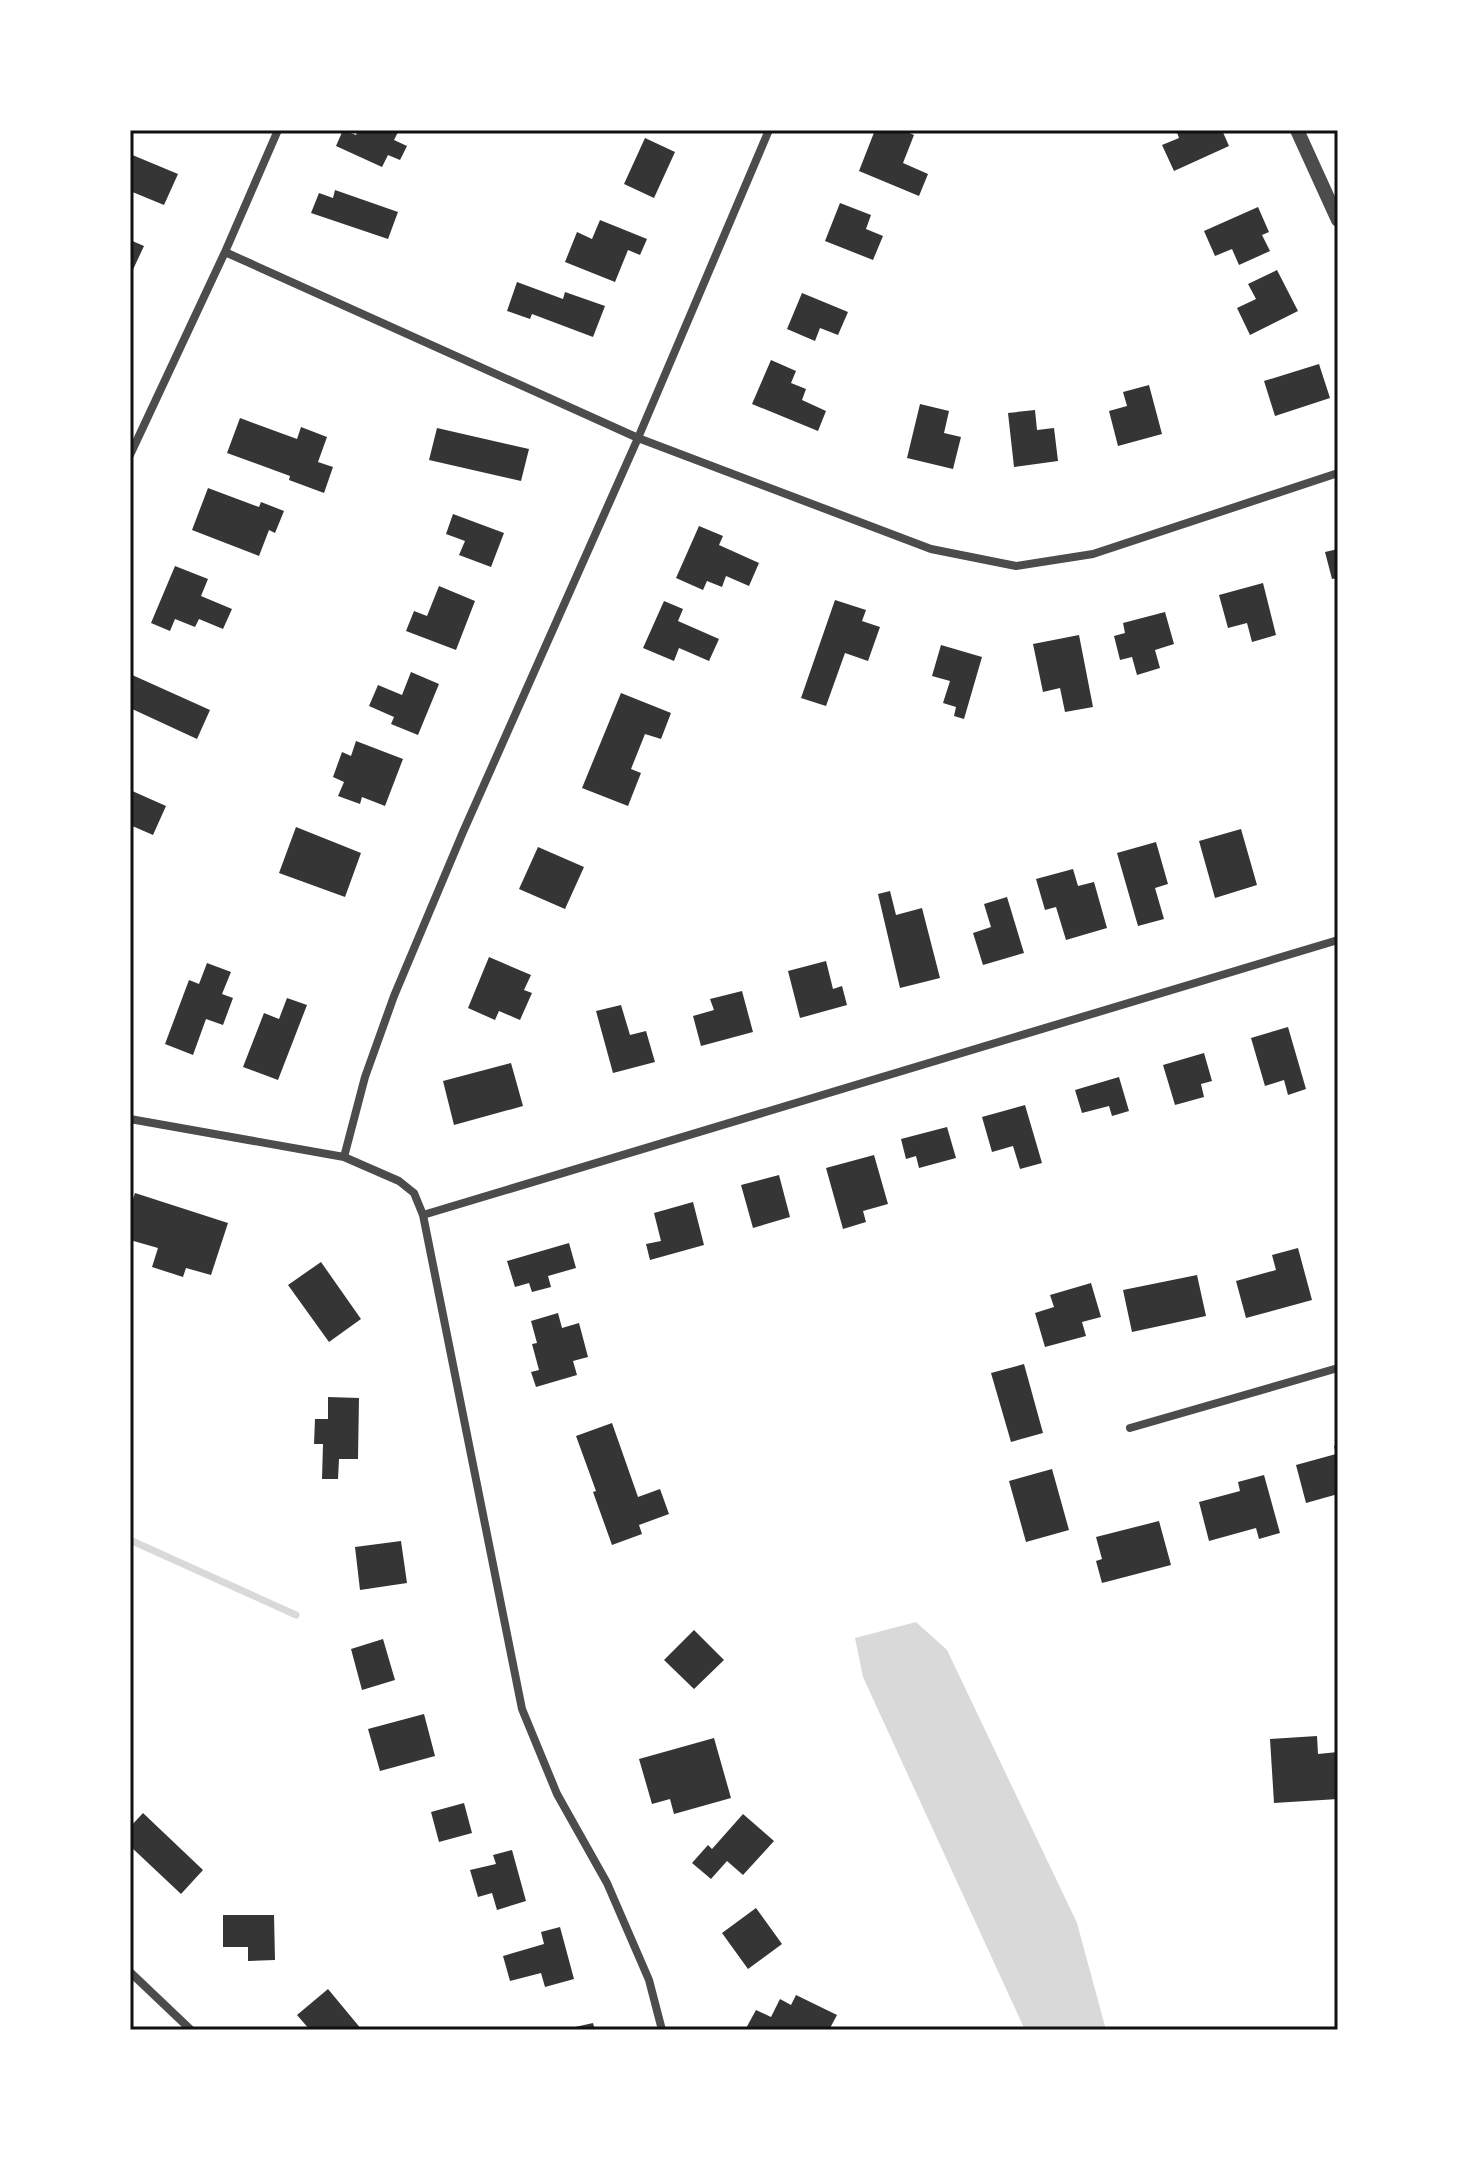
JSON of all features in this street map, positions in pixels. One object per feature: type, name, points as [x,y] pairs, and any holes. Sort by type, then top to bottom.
[{"type":"street","points":[[130,455],[278,130]]},
{"type":"street","points":[[344,1157],[365,1077],[394,996],[769,130]]},
{"type":"street","points":[[1297,130],[1338,220]]},
{"type":"street","points":[[225,252],[638,438],[931,549],[1016,566],[1093,554],[1338,473]]},
{"type":"street","points":[[423,1215],[1338,940]]},
{"type":"street","points":[[130,1119],[344,1157],[399,1181],[414,1193],[423,1215],[522,1709],[557,1794],[607,1883],[649,1980],[662,2030]]},
{"type":"street","points":[[1130,1428],[1338,1368]]},
{"type":"street","points":[[130,1972],[191,2030]]},
{"type":"shaded area","points":[[916,1622],[947,1650],[1077,1923],[1106,2030],[1025,2030],[863,1677],[855,1638]]},
{"type":"building","points":[[343,130],[356,135],[358,130],[399,130],[394,140],[407,146],[400,160],[388,155],[382,167],[336,146]]},
{"type":"building","points":[[875,130],[903,130],[914,135],[903,163],[928,174],[919,196],[859,171]]},
{"type":"building","points":[[1176,130],[1222,130],[1229,146],[1174,171],[1162,145],[1179,138]]},
{"type":"building","points":[[645,138],[675,152],[654,198],[624,184]]},
{"type":"building","points":[[130,154],[178,174],[164,205],[130,191]]},
{"type":"building","points":[[335,190],[398,212],[388,239],[311,213],[319,193],[333,198]]},
{"type":"building","points":[[840,203],[871,215],[866,229],[883,236],[873,260],[825,241]]},
{"type":"building","points":[[1258,207],[1269,232],[1262,235],[1270,251],[1239,265],[1232,249],[1215,256],[1204,231]]},
{"type":"building","points":[[600,220],[647,239],[640,255],[628,250],[615,282],[565,262],[577,232],[592,239]]},
{"type":"building","points":[[130,240],[144,246],[130,276]]},
{"type":"building","points":[[1277,270],[1298,311],[1250,335],[1237,308],[1256,299],[1248,284]]},
{"type":"building","points":[[517,282],[563,299],[565,292],[605,306],[593,337],[532,314],[530,319],[507,311]]},
{"type":"building","points":[[802,293],[848,312],[838,335],[820,328],[815,341],[787,329]]},
{"type":"building","points":[[771,360],[796,371],[791,383],[806,389],[802,400],[826,411],[818,431],[752,404]]},
{"type":"building","points":[[1319,364],[1330,398],[1275,416],[1264,381]]},
{"type":"building","points":[[1149,385],[1162,434],[1118,446],[1109,411],[1127,406],[1123,392]]},
{"type":"building","points":[[920,404],[949,411],[944,433],[961,437],[953,469],[907,458]]},
{"type":"building","points":[[1035,410],[1037,430],[1054,428],[1058,461],[1014,467],[1008,413]]},
{"type":"building","points":[[240,418],[297,439],[301,427],[327,437],[318,462],[333,467],[324,493],[289,480],[290,476],[227,453]]},
{"type":"building","points":[[437,428],[529,449],[521,481],[429,460]]},
{"type":"building","points":[[208,488],[259,507],[261,502],[284,511],[275,533],[269,530],[259,556],[192,530]]},
{"type":"building","points":[[453,514],[504,533],[491,567],[459,555],[465,541],[446,534]]},
{"type":"building","points":[[699,526],[723,536],[719,545],[759,563],[749,586],[726,576],[722,587],[707,581],[703,590],[676,578]]},
{"type":"building","points":[[1338,549],[1338,578],[1332,579],[1325,552]]},
{"type":"building","points":[[175,566],[208,579],[201,596],[232,609],[223,629],[199,619],[195,627],[175,619],[170,631],[151,623]]},
{"type":"building","points":[[1263,583],[1276,635],[1252,642],[1247,623],[1228,628],[1219,595]]},
{"type":"building","points":[[439,586],[475,601],[456,650],[406,631],[414,611],[427,616]]},
{"type":"building","points":[[835,600],[866,610],[862,621],[880,627],[868,661],[845,653],[826,706],[801,698]]},
{"type":"building","points":[[664,601],[683,609],[678,621],[719,639],[709,661],[679,648],[674,661],[643,648]]},
{"type":"building","points":[[1165,612],[1174,644],[1155,650],[1160,668],[1137,675],[1132,657],[1120,660],[1114,636],[1125,633],[1123,623]]},
{"type":"building","points":[[1079,635],[1093,707],[1065,712],[1060,688],[1043,692],[1033,644]]},
{"type":"building","points":[[941,645],[982,657],[964,719],[954,716],[956,707],[943,703],[950,681],[932,676]]},
{"type":"building","points":[[411,672],[439,684],[418,735],[391,724],[394,717],[369,706],[378,685],[402,695]]},
{"type":"building","points":[[130,674],[210,710],[197,739],[130,708]]},
{"type":"building","points":[[621,693],[671,713],[661,739],[645,734],[631,769],[641,773],[628,806],[582,788]]},
{"type":"building","points":[[356,741],[403,759],[385,806],[362,797],[360,804],[338,796],[344,782],[333,777],[342,752],[351,756]]},
{"type":"building","points":[[130,790],[166,806],[153,835],[130,825]]},
{"type":"building","points":[[296,827],[361,853],[345,897],[279,873]]},
{"type":"building","points":[[1241,829],[1257,885],[1215,898],[1199,841]]},
{"type":"building","points":[[1156,842],[1168,884],[1155,888],[1164,919],[1138,926],[1117,853]]},
{"type":"building","points":[[538,847],[584,867],[565,909],[519,889]]},
{"type":"building","points":[[1073,869],[1078,886],[1094,882],[1107,928],[1066,940],[1056,907],[1045,910],[1036,879]]},
{"type":"building","points":[[890,891],[896,915],[922,908],[940,978],[900,988],[878,894]]},
{"type":"building","points":[[1007,897],[1024,953],[983,965],[973,933],[991,927],[984,904]]},
{"type":"building","points":[[489,957],[531,975],[524,990],[532,993],[520,1020],[499,1011],[495,1020],[468,1008]]},
{"type":"building","points":[[826,961],[833,989],[842,986],[847,1005],[800,1018],[788,971]]},
{"type":"building","points":[[207,963],[231,972],[222,994],[233,998],[223,1025],[206,1019],[193,1055],[165,1044],[189,980],[199,984]]},
{"type":"building","points":[[742,991],[753,1032],[701,1046],[693,1016],[714,1010],[710,999]]},
{"type":"building","points":[[287,998],[307,1005],[278,1080],[243,1067],[264,1013],[279,1019]]},
{"type":"building","points":[[621,1005],[630,1035],[646,1031],[655,1062],[613,1073],[596,1011]]},
{"type":"building","points":[[1288,1027],[1306,1089],[1288,1095],[1284,1080],[1265,1086],[1251,1038]]},
{"type":"building","points":[[1204,1053],[1212,1081],[1201,1084],[1204,1097],[1175,1105],[1163,1065]]},
{"type":"building","points":[[511,1063],[523,1106],[454,1125],[443,1081]]},
{"type":"building","points":[[1119,1077],[1129,1111],[1112,1116],[1109,1106],[1082,1113],[1075,1090]]},
{"type":"building","points":[[1025,1105],[1042,1163],[1020,1169],[1013,1146],[992,1152],[982,1117]]},
{"type":"building","points":[[947,1127],[956,1158],[919,1168],[916,1156],[906,1159],[901,1139]]},
{"type":"building","points":[[874,1155],[888,1204],[863,1211],[866,1222],[843,1229],[826,1168]]},
{"type":"building","points":[[779,1175],[790,1217],[753,1228],[741,1185]]},
{"type":"building","points":[[135,1193],[228,1223],[211,1275],[186,1268],[183,1277],[152,1267],[158,1248],[130,1240],[130,1208]]},
{"type":"building","points":[[693,1202],[704,1245],[650,1260],[646,1244],[661,1241],[654,1213]]},
{"type":"building","points":[[569,1243],[576,1268],[548,1276],[551,1287],[532,1292],[529,1283],[515,1287],[507,1261]]},
{"type":"building","points":[[1298,1248],[1312,1300],[1246,1318],[1236,1281],[1276,1270],[1272,1255]]},
{"type":"building","points":[[321,1262],[361,1319],[329,1342],[288,1285]]},
{"type":"building","points":[[1197,1275],[1206,1316],[1132,1332],[1123,1290]]},
{"type":"building","points":[[1091,1283],[1101,1317],[1082,1322],[1086,1336],[1045,1347],[1035,1313],[1054,1307],[1050,1295]]},
{"type":"building","points":[[558,1313],[562,1328],[579,1323],[588,1357],[573,1361],[577,1375],[536,1387],[531,1372],[539,1370],[532,1344],[537,1343],[531,1321]]},
{"type":"building","points":[[1024,1364],[1043,1433],[1011,1442],[991,1373]]},
{"type":"building","points":[[328,1397],[359,1398],[358,1459],[339,1459],[338,1479],[322,1479],[323,1444],[314,1444],[315,1419],[328,1419]]},
{"type":"building","points":[[612,1423],[638,1497],[660,1489],[669,1514],[639,1525],[642,1534],[612,1545],[576,1436]]},
{"type":"building","points":[[1338,1445],[1338,1494],[1306,1503],[1296,1465],[1336,1454],[1334,1446]]},
{"type":"building","points":[[1052,1469],[1069,1530],[1026,1542],[1009,1481]]},
{"type":"building","points":[[1264,1475],[1280,1533],[1259,1539],[1256,1528],[1209,1541],[1199,1502],[1240,1491],[1238,1482]]},
{"type":"building","points":[[1159,1521],[1171,1565],[1102,1583],[1096,1561],[1102,1559],[1096,1537]]},
{"type":"building","points":[[401,1541],[407,1583],[360,1590],[355,1547]]},
{"type":"building","points":[[694,1630],[724,1660],[694,1689],[664,1660]]},
{"type":"building","points":[[383,1639],[395,1680],[362,1690],[351,1649]]},
{"type":"building","points":[[424,1714],[435,1756],[380,1771],[368,1729]]},
{"type":"building","points":[[1317,1736],[1318,1754],[1338,1752],[1338,1799],[1274,1803],[1270,1739]]},
{"type":"building","points":[[714,1738],[731,1798],[674,1814],[670,1799],[652,1804],[639,1759]]},
{"type":"building","points":[[464,1803],[472,1833],[439,1842],[431,1812]]},
{"type":"building","points":[[143,1813],[203,1870],[181,1894],[130,1846],[130,1827]]},
{"type":"building","points":[[743,1814],[774,1841],[743,1875],[727,1861],[711,1879],[692,1863],[708,1845],[712,1849]]},
{"type":"building","points":[[512,1850],[526,1901],[497,1910],[492,1893],[478,1897],[470,1870],[496,1864],[493,1855]]},
{"type":"building","points":[[756,1908],[782,1944],[748,1969],[722,1933]]},
{"type":"building","points":[[223,1915],[274,1915],[275,1960],[248,1961],[248,1947],[223,1947]]},
{"type":"building","points":[[560,1927],[574,1979],[545,1987],[541,1973],[510,1981],[503,1956],[544,1944],[541,1932]]},
{"type":"building","points":[[328,1989],[362,2030],[310,2030],[297,2015]]},
{"type":"building","points":[[796,1995],[837,2015],[829,2030],[745,2030],[756,2010],[771,2017],[780,1999],[791,2005]]},
{"type":"building","points":[[593,2023],[595,2030],[566,2030],[566,2029]]},
{"type":"waterway","points":[[130,1540],[296,1615]]}]
